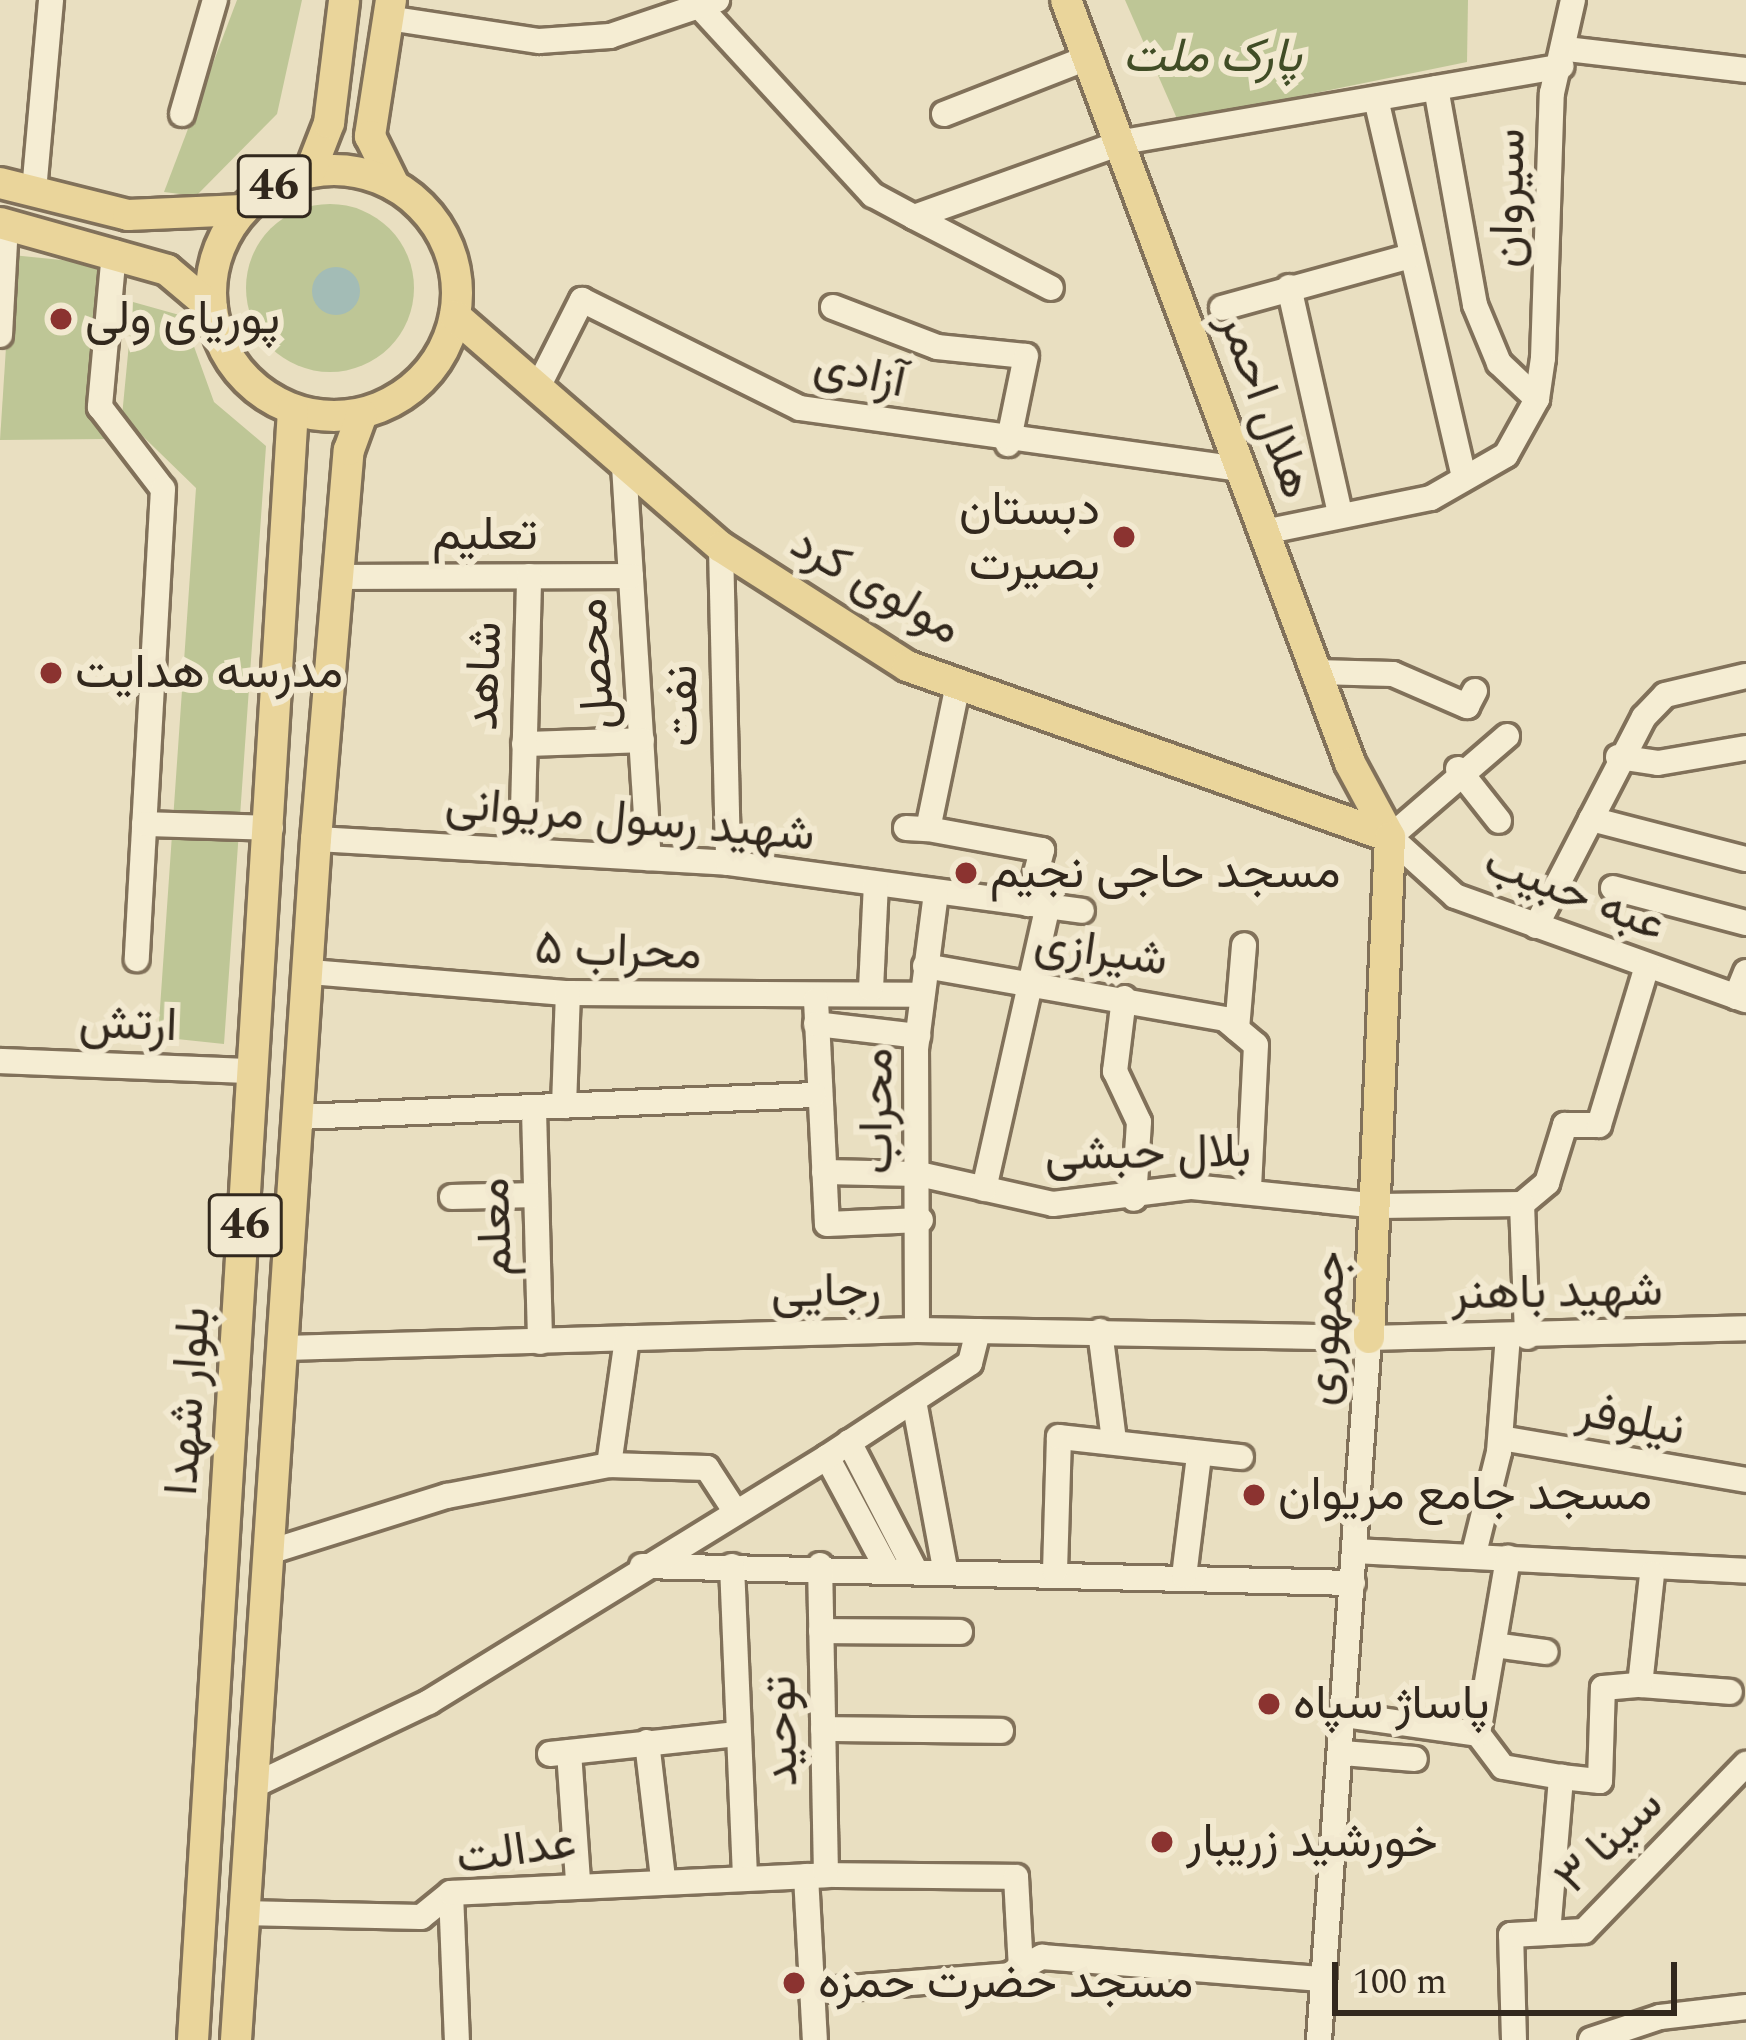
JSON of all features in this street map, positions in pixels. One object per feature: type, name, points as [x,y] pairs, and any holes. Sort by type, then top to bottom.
[{"type":"main road","name":"46","points":[[310,172],[329,123],[344,0]]},
{"type":"main road","name":"هلال احمر","points":[[1066,0],[1123,142],[1316,672],[1390,837]]},
{"type":"main road","name":"46","points":[[389,9],[370,136],[394,185],[446,240],[455,316]]},
{"type":"main road","name":"46","points":[[212,308],[213,273],[243,210],[310,172],[394,185]]},
{"type":"main road","points":[[0,182],[128,215],[243,210]]},
{"type":"main road","points":[[3,224],[114,252],[193,284],[212,308],[238,370],[293,410],[362,414],[423,379],[455,316]]},
{"type":"main road","name":"مولوی کرد","points":[[455,316],[721,547],[907,666],[1390,837]]},
{"type":"main road","name":"بلوار شهدا","points":[[193,2040],[271,828],[293,410]]},
{"type":"main road","name":"بلوار شهدا","points":[[236,2040],[316,839],[338,577],[362,414]]},
{"type":"main road","name":"جمهوری","points":[[1370,1338],[1379,1206],[1390,837]]},
{"type":"street","points":[[34,191],[51,0]]},
{"type":"street","points":[[182,114],[215,0]]},
{"type":"street","name":"سیروان","points":[[1264,532],[1339,508],[1431,498],[1506,455],[1537,399],[1564,57],[1574,0]]},
{"type":"street","points":[[389,9],[539,41],[610,36],[707,2],[873,195],[1051,288]]},
{"type":"street","points":[[914,217],[1123,142],[1436,88],[1564,57],[1746,70]]},
{"type":"street","points":[[944,114],[1087,58]]},
{"type":"street","name":"سیروان","points":[[1436,88],[1475,305],[1499,363],[1537,399]]},
{"type":"street","points":[[1376,99],[1465,478]]},
{"type":"street","points":[[0,334],[3,224]]},
{"type":"street","points":[[114,252],[100,407],[163,489],[137,958]]},
{"type":"street","points":[[1222,308],[1411,256]]},
{"type":"street","points":[[1289,287],[1339,508]]},
{"type":"street","name":"آزادی","points":[[537,389],[582,300],[800,408],[1008,444],[1240,469]]},
{"type":"street","points":[[833,307],[937,346],[1026,356],[1008,444]]},
{"type":"street","name":"محصل","points":[[624,466],[649,858]]},
{"type":"street","name":"نفت","points":[[721,547],[728,863]]},
{"type":"street","name":"شاهد","points":[[522,849],[529,576]]},
{"type":"street","name":"تعلیم","points":[[338,577],[631,576]]},
{"type":"street","points":[[1316,672],[1393,674],[1467,706],[1475,691]]},
{"type":"street","points":[[1536,926],[1592,819],[1618,757],[1664,695],[1746,676]]},
{"type":"street","points":[[958,684],[917,829],[1042,850],[1030,990],[984,1189]]},
{"type":"street","points":[[1390,837],[1459,769],[1508,736]]},
{"type":"street","points":[[524,744],[642,740]]},
{"type":"street","points":[[1618,757],[1658,763],[1746,748]]},
{"type":"street","points":[[1459,769],[1499,821]]},
{"type":"street","points":[[1592,819],[1746,859]]},
{"type":"street","points":[[144,824],[271,828]]},
{"type":"street","name":"عبه حبیب","points":[[1390,837],[1455,896],[1741,999]]},
{"type":"street","name":"شهید رسول مریوانی","points":[[316,839],[728,863],[1082,911]]},
{"type":"street","points":[[871,989],[876,884]]},
{"type":"street","points":[[1613,888],[1746,923]]},
{"type":"street","name":"محراب","points":[[917,1330],[921,1220],[918,1036],[936,892]]},
{"type":"street","points":[[1244,945],[1249,1190]]},
{"type":"street","name":"شیرازی","points":[[925,966],[985,970],[1030,990],[1194,1006],[1246,1037]]},
{"type":"street","points":[[1474,1553],[1518,1337],[1522,1204],[1547,1183],[1565,1126],[1599,1125],[1647,966]]},
{"type":"street","name":"محراب ۵","points":[[310,972],[816,1012],[871,989],[921,995]]},
{"type":"street","points":[[1741,999],[1746,972]]},
{"type":"street","points":[[564,1106],[568,993]]},
{"type":"street","points":[[1124,998],[1115,1071],[1139,1122],[1134,1199]]},
{"type":"street","points":[[918,1036],[816,1012],[814,1095],[827,1224],[921,1220]]},
{"type":"street","name":"ارتش","points":[[0,1061],[254,1071]]},
{"type":"street","points":[[300,1117],[814,1095]]},
{"type":"street","name":"معلم","points":[[534,1110],[540,1342]]},
{"type":"street","name":"بلال حبشی","points":[[824,1172],[920,1174],[1053,1204],[1249,1190],[1379,1206],[1522,1204]]},
{"type":"street","points":[[452,1197],[536,1196]]},
{"type":"street","name":"شهید باهنر","points":[[1370,1338],[1746,1328]]},
{"type":"street","name":"رجایی","points":[[285,1348],[917,1330],[1370,1338]]},
{"type":"street","points":[[255,1785],[429,1702],[641,1566],[827,1457],[970,1363],[978,1331]]},
{"type":"street","points":[[1100,1331],[1114,1441]]},
{"type":"street","points":[[609,1465],[627,1338]]},
{"type":"street","name":"جمهوری","points":[[1318,2040],[1370,1338]]},
{"type":"street","points":[[914,1401],[945,1569]]},
{"type":"street","points":[[1055,1571],[1059,1437],[1240,1457]]},
{"type":"street","name":"نیلوفر","points":[[1501,1438],[1746,1480]]},
{"type":"street","points":[[849,1442],[914,1568]]},
{"type":"street","points":[[1184,1576],[1199,1455]]},
{"type":"street","points":[[827,1457],[886,1567]]},
{"type":"street","points":[[268,1552],[447,1496],[609,1465],[707,1468],[735,1511]]},
{"type":"street","points":[[1355,1551],[1474,1553],[1652,1574],[1746,1571]]},
{"type":"street","points":[[1478,1734],[1508,1558]]},
{"type":"street","points":[[732,1565],[746,1877]]},
{"type":"street","points":[[641,1566],[820,1565],[1353,1583]]},
{"type":"street","name":"توحید","points":[[815,2040],[812,1991],[823,1730],[820,1565]]},
{"type":"street","points":[[1640,1685],[1652,1574]]},
{"type":"street","points":[[821,1631],[960,1632]]},
{"type":"street","points":[[1494,1645],[1546,1652]]},
{"type":"street","points":[[1345,1715],[1478,1734],[1502,1767],[1600,1781],[1604,1688],[1640,1685],[1730,1692]]},
{"type":"street","points":[[823,1730],[1001,1731]]},
{"type":"street","points":[[578,1882],[560,1753],[737,1734]]},
{"type":"street","points":[[647,1742],[663,1878]]},
{"type":"street","points":[[1342,1753],[1415,1759]]},
{"type":"street","name":"سینا ۳","points":[[1514,2040],[1511,1935],[1584,1931],[1746,1764]]},
{"type":"street","points":[[1548,1933],[1561,1777]]},
{"type":"street","name":"عدالت","points":[[242,1913],[421,1917],[451,1893],[578,1882],[1016,1876],[1015,1971]]},
{"type":"street","points":[[451,1893],[457,2040]]},
{"type":"street","points":[[812,1991],[1015,1971],[1042,1957],[1323,1979]]},
{"type":"street","points":[[1591,2040],[1746,2007]]},
{"type":"green space","points":[[237,0],[302,0],[277,114],[196,196],[164,192]]},
{"type":"green space","name":"پارک ملت","points":[[1125,0],[1468,0],[1467,62],[1178,121]]},
{"type":"green space","points":[[330,204],[362,211],[389,229],[407,256],[414,288],[407,320],[389,347],[362,365],[330,372],[298,365],[271,347],[253,320],[246,288],[253,256],[271,229],[298,211]]},
{"type":"green space","name":"پوریای ولی","points":[[12,255],[121,266],[106,439],[0,440]]},
{"type":"green space","points":[[133,302],[183,316],[214,402],[266,446],[224,1044],[158,1037],[196,488],[122,416]]},
{"type":"water","points":[[336,267],[353,274],[360,291],[353,308],[336,315],[319,308],[312,291],[319,274]]},
{"type":"place","name":"پوریای ولی","points":[[61,319]]},
{"type":"place","name":"دبستان بصیرت","points":[[1124,537]]},
{"type":"place","name":"مدرسه هدایت","points":[[51,673]]},
{"type":"place","name":"مسجد حاجی نجیم","points":[[966,873]]},
{"type":"place","name":"مسجد جامع مریوان","points":[[1254,1495]]},
{"type":"place","name":"پاساژ سپاه","points":[[1269,1704]]},
{"type":"place","name":"خورشید زریبار","points":[[1162,1842]]},
{"type":"place","name":"مسجد حضرت حمزه","points":[[794,1983]]}]
